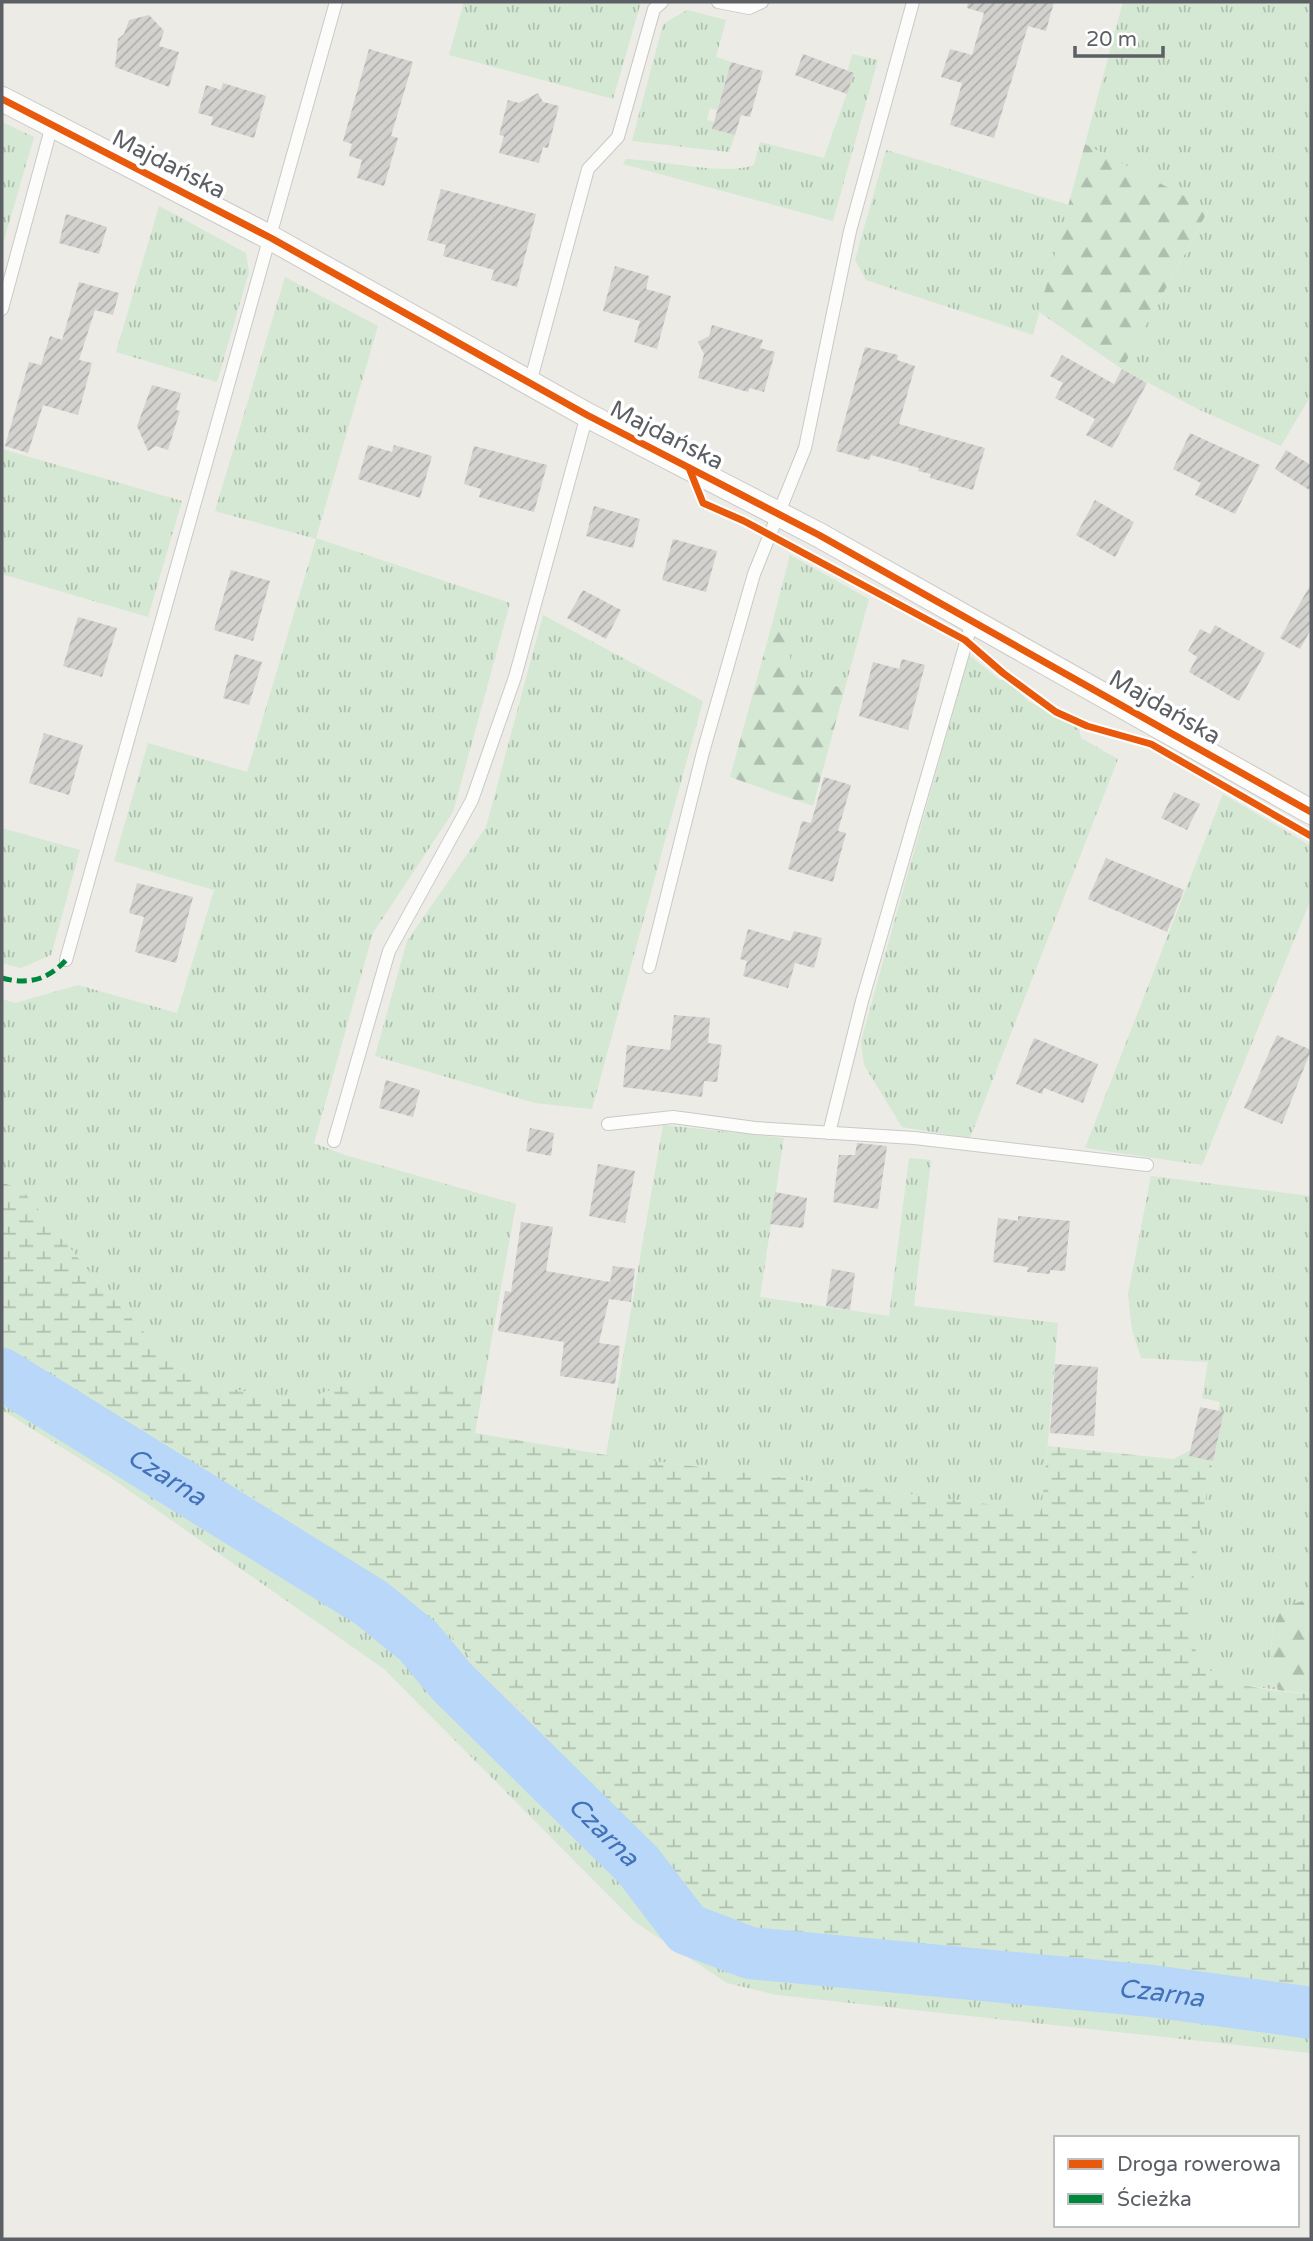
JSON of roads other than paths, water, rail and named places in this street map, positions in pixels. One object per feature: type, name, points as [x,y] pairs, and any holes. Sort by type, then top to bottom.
[{"type":"street","name":"Majdańska","points":[[2,99],[271,238],[587,415],[819,535],[1311,812]]},
{"type":"lane","points":[[66,960],[336,2]]},
{"type":"lane","points":[[530,383],[588,170],[618,137],[654,9],[662,2]]},
{"type":"lane","points":[[718,2],[749,8],[762,2]]},
{"type":"lane","points":[[649,967],[703,752],[754,574],[805,447],[850,231],[913,2]]},
{"type":"lane","points":[[2,309],[52,125]]},
{"type":"lane","points":[[334,1141],[389,951],[472,800],[515,677],[587,415]]},
{"type":"lane","points":[[829,1133],[862,1001],[972,622]]},
{"type":"lane","points":[[608,1124],[673,1117],[829,1133],[914,1138],[1147,1165]]},
{"type":"waterway","name":"Czarna","points":[[2,1374],[371,1603],[418,1641],[452,1682],[638,1865],[687,1929],[750,1953],[1152,1991],[1311,2013]]}]
